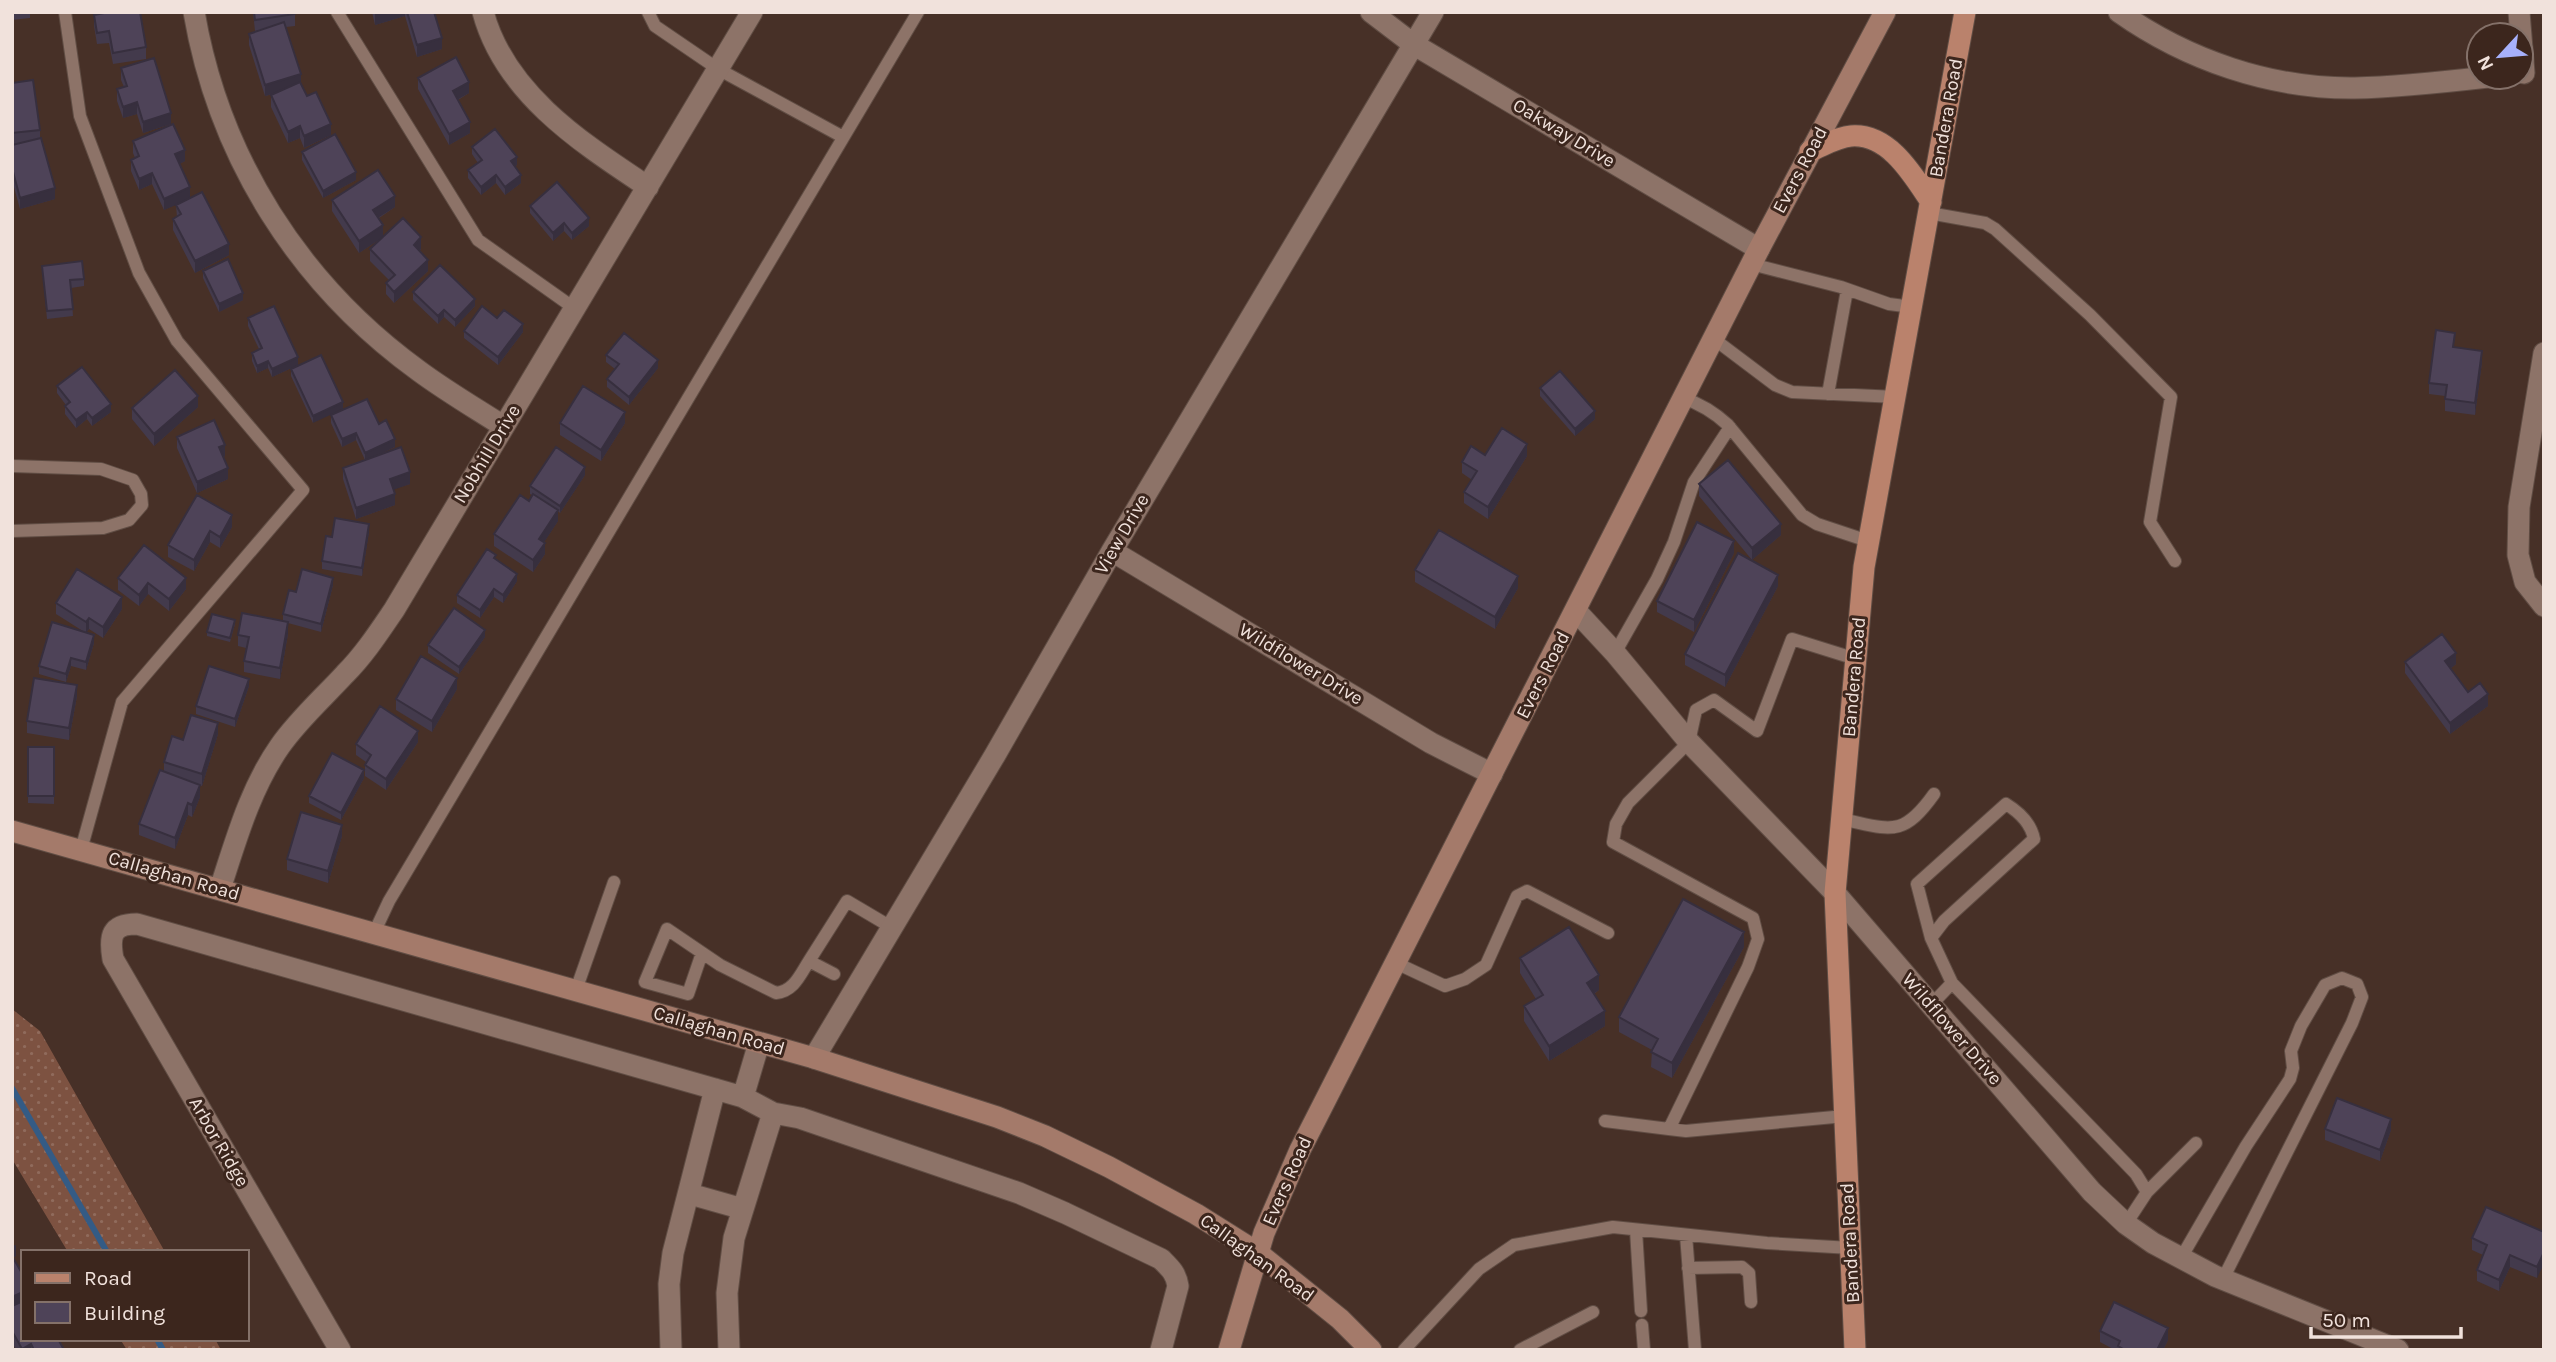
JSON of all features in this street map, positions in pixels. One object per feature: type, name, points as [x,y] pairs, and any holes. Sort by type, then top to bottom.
[{"type":"main road","name":"Bandera Road","points":[[1855,1350],[1835,892],[1841,819],[1864,566],[1965,12]]},
{"type":"main road","name":"Evers Road","points":[[1229,1350],[1264,1233],[1300,1150],[1879,14]]},
{"type":"main road","points":[[1810,151],[1841,138],[1866,136],[1892,151],[1907,165],[1930,208]]},
{"type":"main road","name":"Callaghan Road","points":[[12,831],[814,1058],[984,1112],[1045,1136],[1196,1214],[1258,1253],[1340,1319],[1371,1350]]},
{"type":"street","points":[[194,12],[201,56],[209,84],[244,169],[285,238],[317,278],[363,324],[418,371],[503,426]]},
{"type":"street","points":[[483,12],[512,71],[540,106],[598,153],[648,187]]},
{"type":"street","name":"Nobhill Drive","points":[[220,889],[247,807],[273,757],[301,720],[372,642],[394,610],[752,12]]},
{"type":"street","name":"Oakway Drive","points":[[1371,12],[1413,44],[1755,257]]},
{"type":"street","name":"View Drive","points":[[814,1058],[1433,12]]},
{"type":"street","points":[[2119,12],[2173,46],[2216,64],[2306,85],[2398,87],[2465,80]]},
{"type":"street","points":[[2544,353],[2519,507],[2518,555],[2525,582],[2544,606]]},
{"type":"street","name":"Wildflower Drive","points":[[1112,551],[1431,743],[1492,774]]},
{"type":"street","name":"Wildflower Drive","points":[[1576,611],[1689,742],[1835,892],[2092,1192],[2126,1224],[2181,1258],[2223,1279],[2398,1350]]},
{"type":"street","name":"Arbor Ridge","points":[[340,1350],[113,959],[111,938],[114,931],[127,924],[136,924],[715,1089]]},
{"type":"street","points":[[743,1097],[759,1043]]},
{"type":"street","points":[[671,1350],[669,1284],[673,1253],[715,1089],[743,1097],[773,1113],[800,1118],[1019,1193],[1161,1259],[1177,1276],[1178,1286],[1161,1350]]},
{"type":"street","points":[[729,1350],[728,1273],[734,1238],[773,1113]]},
{"type":"street","points":[[690,1194],[743,1209]]},
{"type":"lane","points":[[65,12],[80,116],[139,273],[177,341],[303,490],[122,702],[81,850]]},
{"type":"lane","points":[[337,12],[478,240],[574,308]]},
{"type":"lane","points":[[648,12],[655,26],[718,69],[843,137]]},
{"type":"lane","points":[[374,933],[389,901],[519,680],[918,12]]},
{"type":"lane","points":[[1930,208],[1985,223],[1995,229],[2090,315],[2171,397],[2150,522],[2175,561]]},
{"type":"lane","points":[[1755,257],[1889,304],[1912,307]]},
{"type":"lane","points":[[1828,394],[1847,290]]},
{"type":"lane","points":[[1714,339],[1775,385],[1791,392],[1896,397]]},
{"type":"lane","points":[[1683,398],[1716,413],[1802,515],[1817,524],[1868,541]]},
{"type":"lane","points":[[1615,653],[1657,579],[1674,542],[1694,482],[1730,427]]},
{"type":"lane","points":[[12,466],[101,469],[133,480],[141,494],[142,505],[129,520],[103,528],[12,531]]},
{"type":"lane","points":[[1669,1129],[1748,967],[1758,939],[1753,918],[1613,842],[1616,824],[1628,803],[1689,742],[1696,710],[1714,700],[1757,731],[1791,639],[1856,659]]},
{"type":"lane","points":[[1841,819],[1889,829],[1905,825],[1921,811],[1934,794]]},
{"type":"lane","points":[[1931,938],[1944,921],[2034,839],[2032,829],[2017,811],[2006,804],[1917,884],[1931,938],[1952,983],[2136,1174],[2147,1192]]},
{"type":"lane","points":[[576,990],[614,883]]},
{"type":"lane","points":[[1396,962],[1445,986],[1465,979],[1486,965],[1517,896],[1527,891],[1608,933]]},
{"type":"lane","points":[[702,953],[688,994],[645,982],[667,929],[720,965],[776,993],[785,992],[794,984],[847,901],[891,927]]},
{"type":"lane","points":[[809,961],[834,974]]},
{"type":"lane","points":[[2181,1258],[2246,1146],[2290,1079],[2293,1068],[2291,1051],[2301,1026],[2325,985],[2342,978],[2357,984],[2362,997],[2352,1023],[2223,1279]]},
{"type":"lane","points":[[1931,1005],[1952,983]]},
{"type":"lane","points":[[1605,1121],[1686,1131],[1845,1116]]},
{"type":"lane","points":[[2126,1224],[2147,1192],[2196,1143]]},
{"type":"lane","points":[[1404,1350],[1479,1269],[1514,1245],[1613,1227],[1779,1244],[1851,1248]]},
{"type":"lane","points":[[1636,1230],[1641,1311]]},
{"type":"lane","points":[[1686,1235],[1695,1350]]},
{"type":"lane","points":[[1688,1268],[1742,1267],[1749,1273],[1751,1302]]},
{"type":"lane","points":[[1520,1350],[1593,1312]]},
{"type":"lane","points":[[1642,1325],[1643,1350]]},
{"type":"shaded area","points":[[12,1009],[40,1031],[164,1250],[67,1250],[12,1159]]},
{"type":"shaded area","points":[[121,1341],[216,1341],[221,1350],[127,1350]]},
{"type":"building","points":[[140,12],[146,47],[113,53],[109,31],[97,33],[94,15]]},
{"type":"building","points":[[254,12],[295,12],[295,14],[255,20]]},
{"type":"building","points":[[407,12],[434,12],[442,38],[417,45]]},
{"type":"building","points":[[284,22],[301,74],[265,85],[249,34]]},
{"type":"building","points":[[456,57],[469,82],[453,91],[470,122],[449,134],[418,78]]},
{"type":"building","points":[[154,58],[171,113],[143,122],[137,102],[123,107],[117,89],[127,86],[121,68]]},
{"type":"building","points":[[33,80],[40,130],[12,133],[12,83]]},
{"type":"building","points":[[300,82],[307,96],[316,92],[331,124],[304,136],[300,126],[288,132],[271,95]]},
{"type":"building","points":[[173,124],[185,150],[175,154],[190,187],[164,199],[152,173],[139,179],[131,160],[139,156],[133,141]]},
{"type":"building","points":[[495,129],[517,157],[511,161],[521,175],[505,187],[496,175],[481,187],[468,170],[482,160],[472,147]]},
{"type":"building","points":[[335,134],[356,172],[323,191],[302,152]]},
{"type":"building","points":[[41,138],[55,188],[20,198],[12,168],[12,145]]},
{"type":"building","points":[[378,170],[395,196],[373,210],[383,225],[359,241],[332,200]]},
{"type":"building","points":[[557,182],[589,218],[572,233],[564,223],[553,233],[530,206]]},
{"type":"building","points":[[202,192],[229,244],[195,261],[173,219],[181,214],[176,205]]},
{"type":"building","points":[[403,218],[421,237],[414,245],[428,260],[394,292],[386,283],[395,275],[370,249]]},
{"type":"building","points":[[228,259],[243,293],[219,304],[203,271]]},
{"type":"building","points":[[82,261],[84,279],[70,280],[73,309],[47,311],[42,266]]},
{"type":"building","points":[[440,265],[475,299],[455,320],[444,310],[438,316],[413,292]]},
{"type":"building","points":[[274,306],[298,357],[272,369],[268,361],[257,366],[252,353],[262,348],[248,318]]},
{"type":"building","points":[[482,306],[497,318],[504,310],[523,324],[498,357],[464,331]]},
{"type":"building","points":[[2436,330],[2455,333],[2453,347],[2482,351],[2475,403],[2445,399],[2447,385],[2429,383]]},
{"type":"building","points":[[624,333],[658,360],[629,397],[607,379],[619,364],[606,355]]},
{"type":"building","points":[[321,355],[343,402],[313,416],[291,369]]},
{"type":"building","points":[[82,367],[111,404],[92,418],[87,412],[76,420],[65,406],[70,402],[57,386]]},
{"type":"building","points":[[175,370],[198,396],[154,434],[132,408]]},
{"type":"building","points":[[1560,371],[1595,411],[1575,429],[1540,388]]},
{"type":"building","points":[[583,386],[625,412],[601,450],[560,423]]},
{"type":"building","points":[[367,399],[379,424],[386,420],[395,439],[365,453],[356,433],[342,439],[331,415]]},
{"type":"building","points":[[214,420],[225,445],[219,447],[228,468],[197,482],[177,437]]},
{"type":"building","points":[[1502,428],[1527,444],[1488,507],[1464,492],[1477,471],[1462,462],[1471,446],[1485,455]]},
{"type":"building","points":[[401,447],[410,472],[390,479],[395,494],[356,508],[343,468]]},
{"type":"building","points":[[556,447],[585,467],[560,506],[530,486]]},
{"type":"building","points":[[1728,460],[1781,524],[1752,548],[1699,484]]},
{"type":"building","points":[[533,494],[558,510],[539,539],[545,543],[533,560],[494,534],[520,495],[529,501]]},
{"type":"building","points":[[197,495],[232,515],[220,537],[210,531],[194,560],[168,545]]},
{"type":"building","points":[[335,518],[369,524],[362,568],[322,561],[326,536],[332,537]]},
{"type":"building","points":[[1697,522],[1734,541],[1694,620],[1657,601]]},
{"type":"building","points":[[1439,530],[1518,576],[1495,617],[1415,570]]},
{"type":"building","points":[[144,545],[186,578],[169,599],[148,583],[139,595],[118,578]]},
{"type":"building","points":[[487,549],[496,555],[494,558],[517,574],[503,595],[494,589],[480,610],[457,595]]},
{"type":"building","points":[[1738,553],[1778,575],[1725,675],[1685,654]]},
{"type":"building","points":[[77,569],[122,597],[103,627],[89,618],[86,622],[56,603]]},
{"type":"building","points":[[302,569],[333,578],[321,624],[283,614],[289,590],[296,592]]},
{"type":"building","points":[[454,608],[485,630],[459,667],[428,645]]},
{"type":"building","points":[[242,613],[288,622],[280,668],[244,661],[249,637],[238,635]]},
{"type":"building","points":[[212,614],[235,620],[230,638],[207,632]]},
{"type":"building","points":[[52,622],[94,635],[86,662],[71,658],[66,674],[39,666]]},
{"type":"building","points":[[2442,634],[2456,653],[2445,661],[2468,692],[2480,683],[2488,694],[2450,723],[2405,662]]},
{"type":"building","points":[[421,656],[457,678],[432,721],[396,699]]},
{"type":"building","points":[[209,666],[249,679],[235,719],[196,706]]},
{"type":"building","points":[[34,678],[77,685],[69,728],[27,721]]},
{"type":"building","points":[[380,706],[418,731],[386,779],[365,765],[371,755],[356,744]]},
{"type":"building","points":[[191,715],[218,723],[202,774],[164,762],[172,736],[183,740]]},
{"type":"building","points":[[28,747],[54,747],[54,796],[28,796]]},
{"type":"building","points":[[332,753],[364,770],[341,813],[309,796]]},
{"type":"building","points":[[160,770],[200,785],[192,805],[188,803],[175,838],[139,824]]},
{"type":"building","points":[[301,812],[342,825],[328,871],[287,859]]},
{"type":"building","points":[[1683,899],[1744,932],[1672,1063],[1651,1052],[1658,1039],[1619,1017]]},
{"type":"building","points":[[1569,927],[1599,975],[1587,983],[1605,1011],[1549,1046],[1524,1006],[1543,995],[1520,958]]},
{"type":"building","points":[[2337,1098],[2391,1119],[2380,1150],[2325,1129]]},
{"type":"building","points":[[2486,1207],[2544,1232],[2544,1252],[2537,1267],[2510,1255],[2499,1280],[2477,1270],[2487,1245],[2472,1238]]},
{"type":"building","points":[[12,1256],[21,1272],[21,1293],[12,1297]]},
{"type":"building","points":[[21,1302],[21,1341],[59,1341],[63,1348],[34,1350],[31,1344],[22,1349],[12,1331],[12,1306]]},
{"type":"building","points":[[2114,1302],[2168,1328],[2157,1350],[2125,1350],[2118,1346],[2120,1341],[2100,1331]]},
{"type":"waterway","points":[[12,1088],[106,1250]]},
{"type":"waterway","points":[[158,1341],[163,1350]]}]
